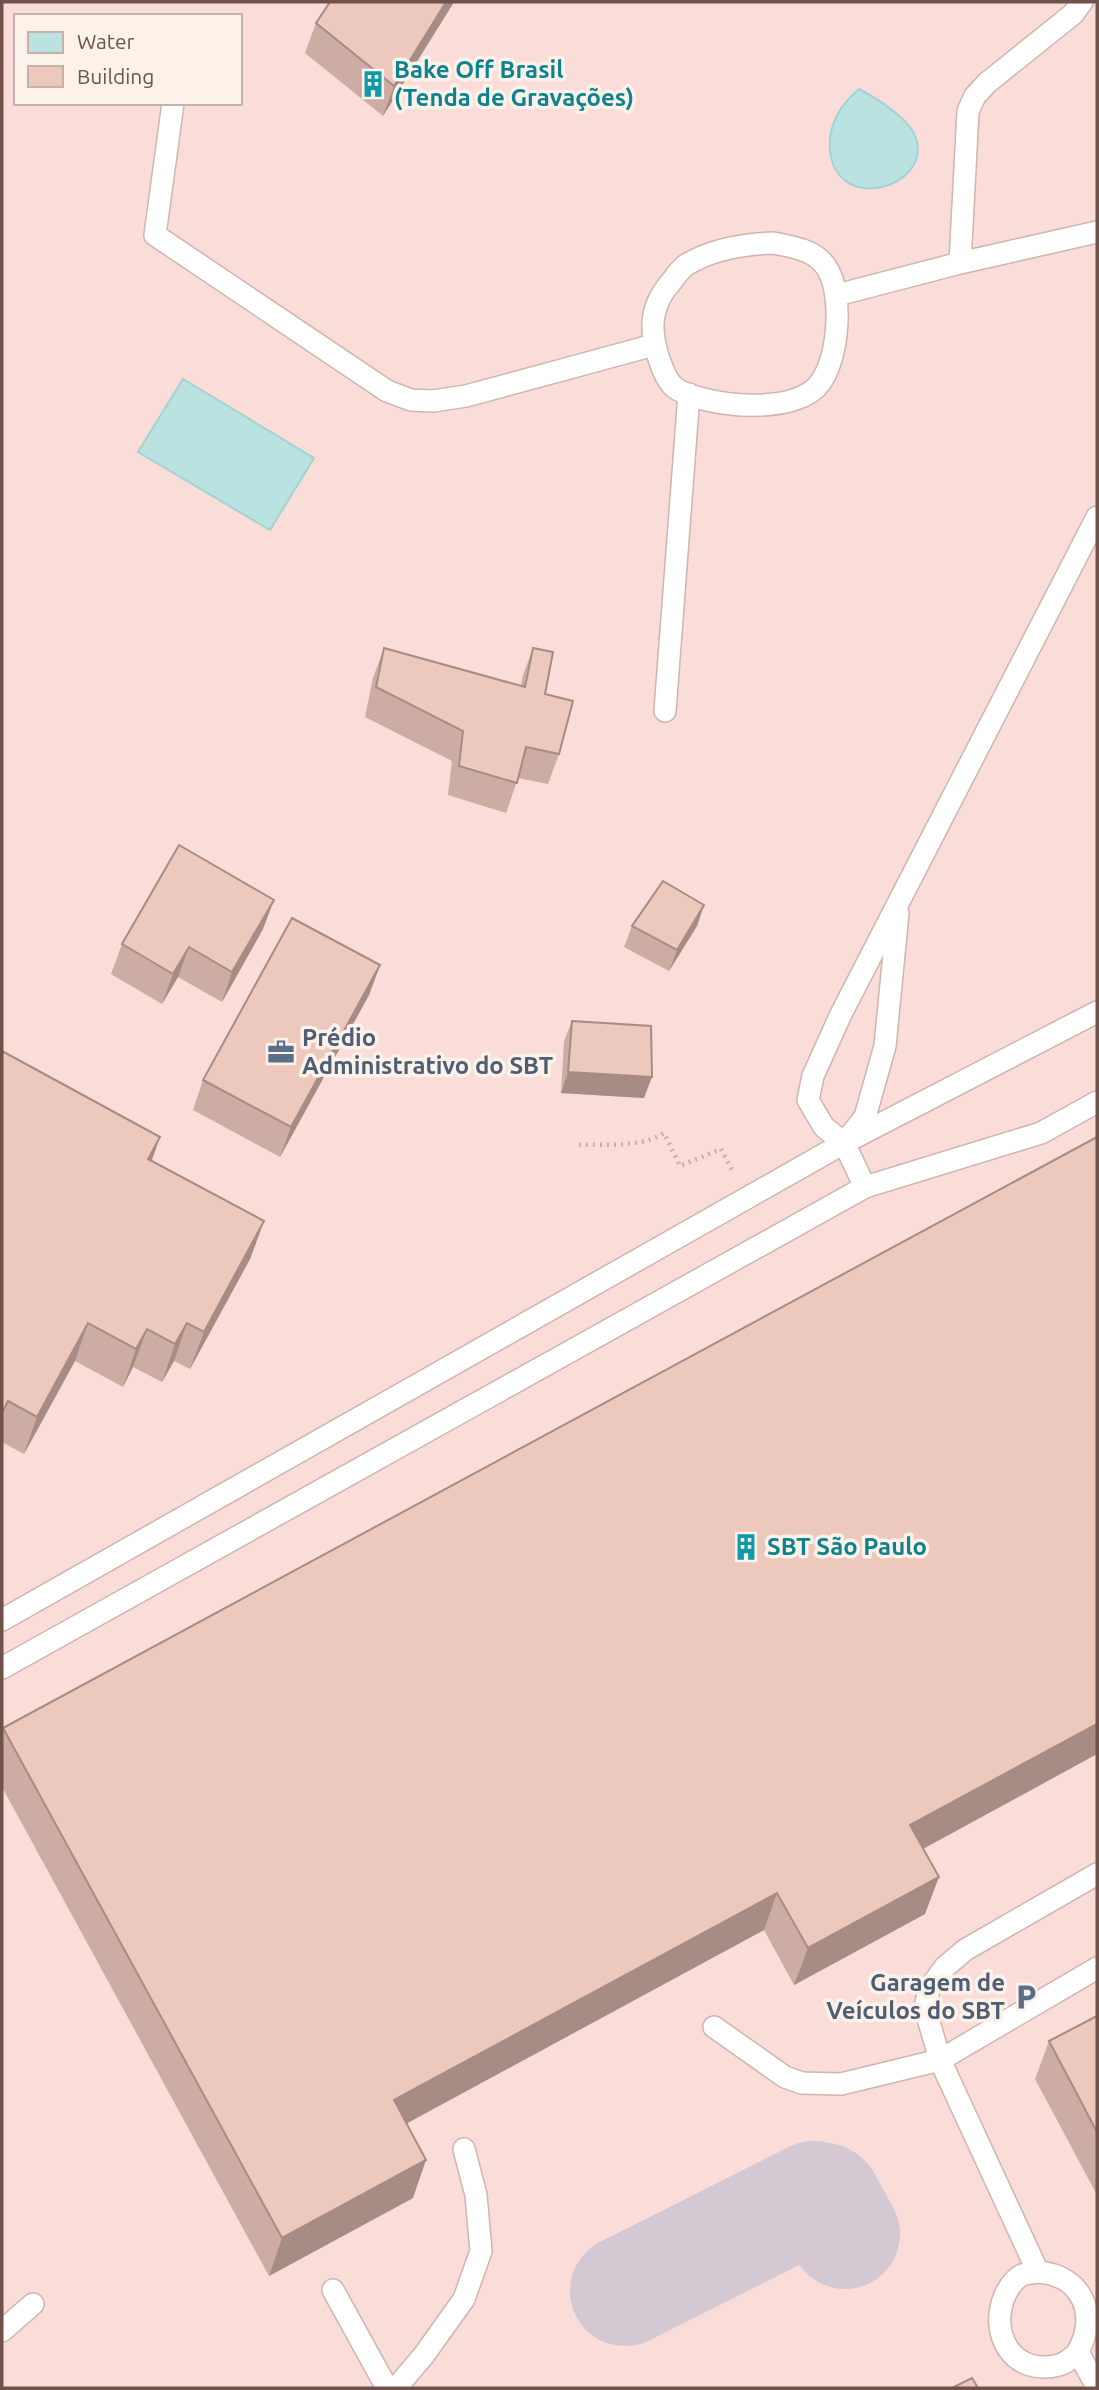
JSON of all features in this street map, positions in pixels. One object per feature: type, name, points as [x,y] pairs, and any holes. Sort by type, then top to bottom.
[{"type":"lane","points":[[960,263],[968,111],[975,96],[1073,14],[1082,2]]},
{"type":"lane","points":[[173,105],[155,235],[387,391],[411,400],[433,401],[466,396],[654,345]]},
{"type":"lane","points":[[837,295],[960,263],[1097,232]]},
{"type":"lane","points":[[773,243],[807,251],[828,269],[837,295],[837,323],[831,359],[822,380],[814,390],[803,396],[769,405],[746,406],[702,399],[674,387],[662,368],[654,345],[651,325],[656,303],[666,287],[684,267],[704,256],[737,246],[773,243]]},
{"type":"lane","points":[[665,711],[689,394]]},
{"type":"lane","points":[[865,1187],[844,1143],[824,1127],[808,1100],[813,1076],[841,1014],[1097,517]]},
{"type":"lane","points":[[844,1143],[864,1117],[885,1046],[899,904]]},
{"type":"lane","points":[[2,1620],[844,1143],[1097,1012]]},
{"type":"lane","points":[[2,1668],[865,1187],[1041,1133],[1097,1102]]},
{"type":"lane","points":[[1038,2272],[940,2060],[925,2008],[929,1989],[945,1967],[965,1950],[1097,1874]]},
{"type":"lane","points":[[714,2028],[785,2077],[802,2083],[841,2084],[940,2060],[1097,1968]]},
{"type":"lane","points":[[396,2388],[424,2355],[464,2299],[481,2251],[476,2195],[464,2149]]},
{"type":"lane","points":[[1038,2272],[1066,2280],[1079,2288],[1087,2297],[1094,2319],[1083,2347],[1071,2360],[1059,2365],[1019,2361],[1002,2338],[1000,2309],[1006,2293],[1013,2282],[1023,2274],[1038,2272]]},
{"type":"lane","points":[[332,2290],[387,2388]]},
{"type":"lane","points":[[2,2331],[33,2304]]},
{"type":"lane","points":[[1078,2352],[1097,2387]]},
{"type":"path","points":[[579,1145],[655,1139],[664,1133],[680,1166],[721,1149],[734,1175]]},
{"type":"shaded area","points":[[2,2],[1097,2],[1097,2388],[2,2388]]},
{"type":"water","points":[[859,89],[899,116],[916,138],[917,156],[910,170],[897,181],[881,187],[864,188],[848,183],[836,170],[830,150],[833,124],[846,102]]},
{"type":"water","points":[[183,379],[314,458],[270,530],[138,452]]},
{"type":"building","name":"Bake Off Brasil (Tenda de Gravações)","points":[[330,2],[446,2],[394,86],[316,23]]},
{"type":"building","points":[[384,648],[525,687],[533,648],[553,652],[545,694],[573,701],[559,754],[526,747],[517,783],[459,766],[463,731],[376,687]]},
{"type":"building","points":[[179,845],[274,900],[232,972],[189,947],[173,974],[122,944]]},
{"type":"building","points":[[663,881],[704,905],[677,950],[632,926]]},
{"type":"building","name":"Prédio Administrativo do SBT","points":[[292,918],[380,965],[291,1127],[203,1080]]},
{"type":"building","points":[[572,1021],[651,1026],[652,1077],[568,1072]]},
{"type":"building","points":[[2,1051],[160,1137],[148,1159],[264,1221],[204,1332],[187,1323],[175,1344],[147,1329],[136,1349],[88,1323],[37,1417],[8,1401],[2,1413]]},
{"type":"building","name":"SBT São Paulo","points":[[1097,1137],[1097,1724],[910,1825],[939,1877],[808,1948],[777,1893],[394,2100],[426,2160],[282,2238],[3,1728]]},
{"type":"building","points":[[1097,2016],[1097,2132],[1049,2041]]},
{"type":"building","points":[[972,2378],[978,2388],[952,2388]]},
{"type":"taxiway","points":[[625,2291],[814,2196],[827,2201],[845,2234]]},
{"type":"place","name":"Bake Off Brasil (Tenda de Gravações)","points":[[373,84]]},
{"type":"place","name":"Prédio Administrativo do SBT","points":[[281,1052]]},
{"type":"place","name":"SBT São Paulo","points":[[746,1547]]},
{"type":"place","name":"Garagem de Veículos do SBT","points":[[1026,1997]]}]
